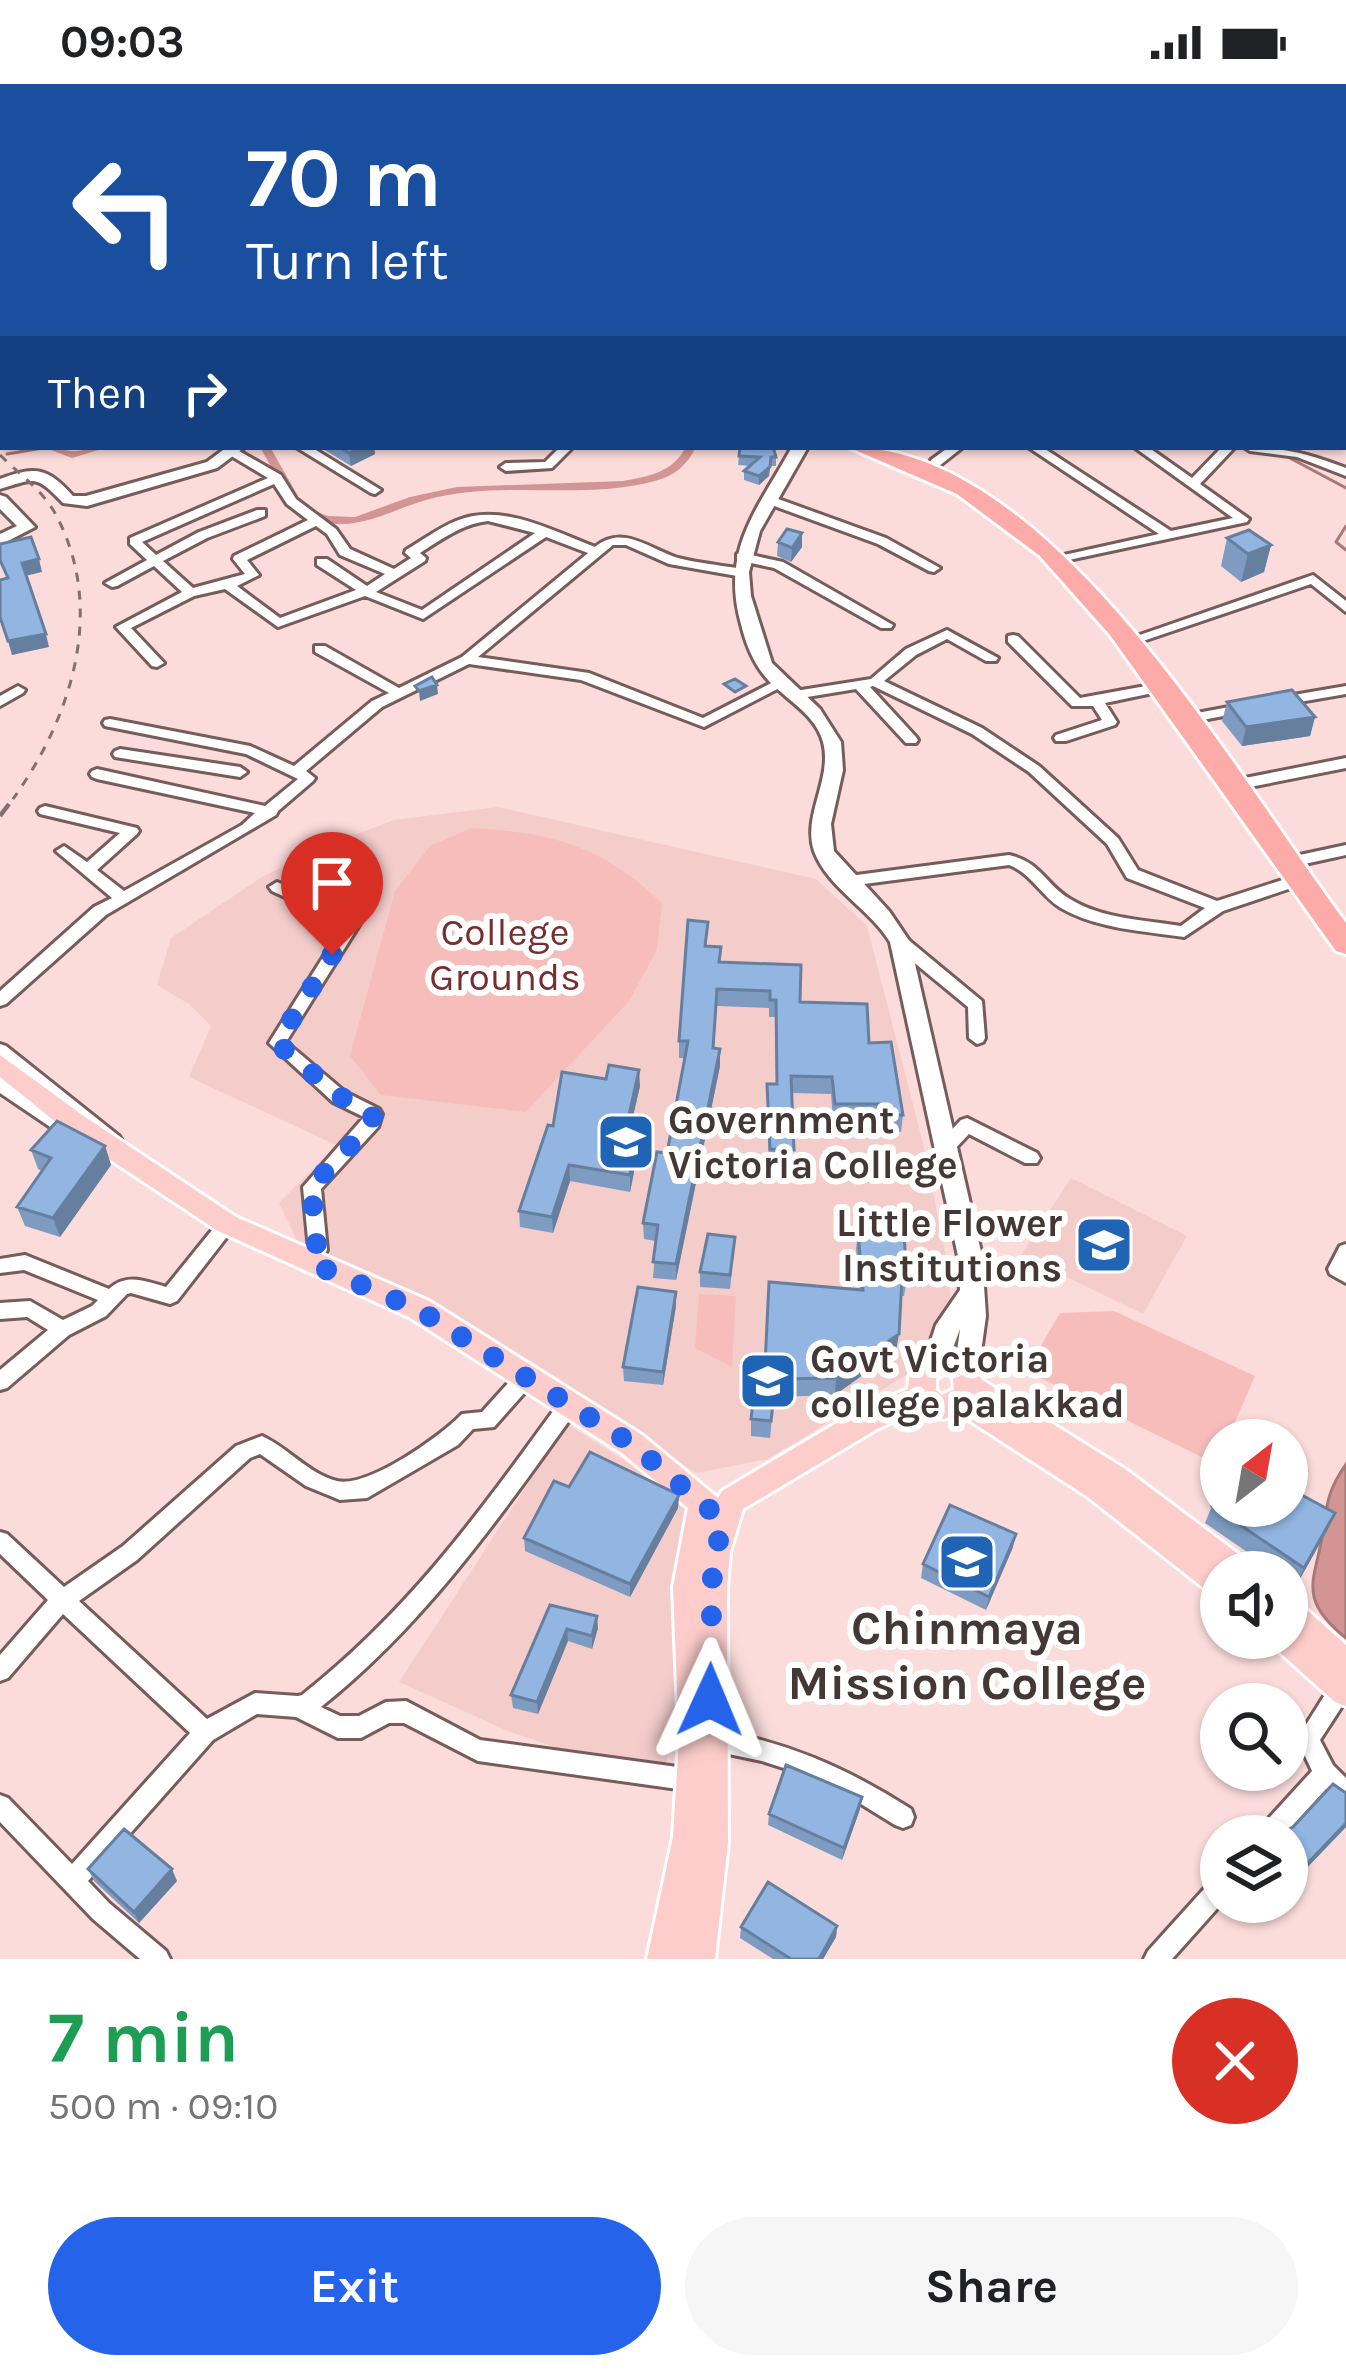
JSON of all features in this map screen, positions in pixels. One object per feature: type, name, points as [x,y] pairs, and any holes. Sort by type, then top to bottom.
[{"type":"highway","points":[[868,450],[954,479],[1004,512],[1099,601],[1299,870],[1346,921]]},
{"type":"highway","points":[[896,450],[935,463],[987,490],[1069,558],[1142,637],[1244,783],[1346,944]]},
{"type":"main road","points":[[15,478],[48,478],[74,502],[87,502],[212,465],[233,450]]},
{"type":"main road","points":[[783,450],[786,472]]},
{"type":"main road","points":[[798,450],[740,564],[762,663],[832,740],[833,782],[822,824],[823,850],[889,920],[900,942],[970,1256],[973,1292],[966,1388],[942,1406],[926,1380]]},
{"type":"main road","points":[[0,500],[27,527],[0,540]]},
{"type":"main road","points":[[0,1064],[76,1124],[226,1224],[419,1310],[526,1377],[632,1444],[713,1513]]},
{"type":"main road","points":[[713,1513],[926,1380],[945,1332],[973,1292]]},
{"type":"main road","points":[[926,1380],[966,1388],[1114,1478],[1210,1551]]},
{"type":"main road","points":[[966,1388],[1200,1567]]},
{"type":"main road","points":[[698,1959],[710,1904],[702,1740],[713,1513]]},
{"type":"main road","points":[[1308,1637],[1345,1681]]},
{"type":"main road","points":[[1308,1654],[1345,1681]]},
{"type":"main road","points":[[664,1959],[690,1838],[692,1780],[702,1740]]},
{"type":"street","points":[[235,450],[277,478],[291,501],[332,532],[345,552],[395,574]]},
{"type":"street","points":[[307,450],[375,490]]},
{"type":"street","points":[[506,467],[548,466],[564,450]]},
{"type":"street","points":[[935,463],[953,450]]},
{"type":"street","points":[[1039,450],[1170,536]]},
{"type":"street","points":[[1069,558],[1243,519],[1144,450]]},
{"type":"street","points":[[1192,485],[1226,450]]},
{"type":"street","points":[[1302,451],[1346,472]]},
{"type":"street","points":[[190,593],[134,541],[277,478]]},
{"type":"street","points":[[770,500],[882,541],[934,568]]},
{"type":"street","points":[[112,583],[261,513]]},
{"type":"street","points":[[227,585],[278,623],[369,590],[420,558],[411,553],[477,515],[594,551]]},
{"type":"street","points":[[157,663],[123,627],[190,593],[254,574],[238,559],[315,521]]},
{"type":"street","points":[[322,562],[423,615],[544,532]]},
{"type":"street","points":[[298,770],[351,722],[397,692],[467,660],[594,551],[617,539],[674,561],[778,565],[886,625]]},
{"type":"street","points":[[1142,637],[1313,579],[1346,608]]},
{"type":"street","points":[[868,684],[911,652],[947,634],[991,658]]},
{"type":"street","points":[[1013,639],[1077,703],[1162,687]]},
{"type":"street","points":[[320,649],[397,692]]},
{"type":"street","points":[[467,660],[584,676],[704,723],[788,689],[868,684],[977,731],[1034,769],[1113,841],[1132,874],[1217,907]]},
{"type":"street","points":[[868,684],[910,740]]},
{"type":"street","points":[[1197,717],[1346,689]]},
{"type":"street","points":[[0,703],[18,690]]},
{"type":"street","points":[[1061,739],[1109,722],[1097,701]]},
{"type":"street","points":[[0,1000],[121,897],[271,812],[305,786],[308,778],[298,770],[226,746],[110,723]]},
{"type":"street","points":[[141,783],[179,737]]},
{"type":"street","points":[[167,788],[201,741]]},
{"type":"street","points":[[200,795],[226,746]]},
{"type":"street","points":[[120,754],[240,772]]},
{"type":"street","points":[[1244,783],[1346,763]]},
{"type":"street","points":[[98,774],[271,812]]},
{"type":"street","points":[[44,811],[132,831],[88,868]]},
{"type":"street","points":[[849,881],[1022,861],[1064,903],[1184,932],[1217,907],[1346,850]]},
{"type":"street","points":[[64,851],[121,897]]},
{"type":"street","points":[[277,887],[353,922],[277,1043],[339,1096],[373,1114],[372,1123],[311,1187],[317,1250],[311,1263]]},
{"type":"street","points":[[900,942],[976,1005],[977,1038]]},
{"type":"street","points":[[0,1050],[97,1124],[125,1154]]},
{"type":"street","points":[[0,1084],[80,1137],[125,1154]]},
{"type":"street","points":[[944,1149],[967,1125],[1031,1158]]},
{"type":"street","points":[[0,1382],[62,1329],[99,1311],[131,1285],[170,1296],[226,1224]]},
{"type":"street","points":[[1346,1251],[1337,1269],[1346,1276]]},
{"type":"street","points":[[0,1266],[25,1262],[112,1298]]},
{"type":"street","points":[[0,1311],[30,1309],[62,1329]]},
{"type":"street","points":[[0,1670],[61,1601],[130,1553],[243,1452],[262,1444],[313,1480],[340,1491],[367,1489],[451,1439],[469,1420],[487,1421],[526,1377]]},
{"type":"street","points":[[298,1707],[345,1675],[412,1611],[482,1531],[569,1405]]},
{"type":"street","points":[[0,1541],[205,1732]]},
{"type":"street","points":[[1345,1681],[1308,1739],[1325,1773],[1346,1792]]},
{"type":"street","points":[[73,1881],[205,1732],[255,1703],[298,1707],[338,1727],[361,1727],[386,1713],[406,1712],[478,1750],[692,1780]]},
{"type":"street","points":[[702,1740],[802,1758],[902,1816]]},
{"type":"street","points":[[1287,1815],[1325,1773]]},
{"type":"street","points":[[0,1806],[158,1959]]},
{"type":"street","points":[[1156,1959],[1200,1910]]},
{"type":"shaded area","name":"Government Victoria College","points":[[498,807],[816,879],[867,926],[922,1139],[948,1266],[952,1318],[944,1352],[768,1459],[697,1473],[303,1253],[279,1203],[336,1145],[189,1077],[211,1026],[189,1004],[157,985],[171,938],[262,877],[326,846],[394,820]]},
{"type":"shaded area","name":"Little Flower Institutions","points":[[1071,1178],[1187,1236],[1143,1314],[1021,1255]]},
{"type":"shaded area","points":[[567,1424],[658,1482],[691,1516],[681,1667],[665,1771],[586,1758],[508,1731],[399,1682]]},
{"type":"shaded area","points":[[1346,1464],[1346,1638],[1320,1610],[1313,1586],[1328,1501]]},
{"type":"green space","name":"College Grounds","points":[[471,828],[527,834],[574,846],[618,868],[662,903],[657,950],[629,1001],[526,1112],[381,1095],[350,1056],[395,891],[430,846]]},
{"type":"green space","points":[[699,1294],[736,1296],[732,1367],[695,1348]]},
{"type":"green space","points":[[1114,1311],[1255,1376],[1236,1419],[1200,1419],[1200,1456],[1026,1371],[1060,1313]]},
{"type":"building","points":[[740,450],[774,450],[776,457],[771,457],[770,467],[759,476],[744,471],[760,457],[739,456]]},
{"type":"building","points":[[787,529],[802,533],[792,548],[778,542]]},
{"type":"building","points":[[1249,530],[1271,545],[1248,554],[1227,538]]},
{"type":"building","points":[[31,537],[39,559],[22,563],[46,634],[8,641],[0,617],[0,580],[8,578],[0,560],[0,544]]},
{"type":"building","points":[[432,677],[437,685],[419,691],[415,686]]},
{"type":"building","points":[[735,679],[746,686],[735,692],[724,684]]},
{"type":"building","points":[[1292,690],[1315,717],[1246,727],[1227,702]]},
{"type":"building","points":[[688,920],[708,922],[705,946],[721,947],[719,962],[801,965],[800,1002],[867,1004],[869,1043],[891,1042],[903,1115],[880,1115],[879,1104],[835,1104],[832,1077],[791,1076],[794,1150],[770,1149],[767,1084],[777,1084],[776,1000],[770,1000],[770,991],[717,989],[713,1048],[720,1049],[676,1264],[653,1262],[658,1225],[643,1223],[657,1152],[667,1153],[688,1041],[679,1041]]},
{"type":"building","points":[[609,1065],[639,1070],[621,1151],[633,1155],[630,1175],[569,1165],[552,1217],[519,1211],[548,1125],[553,1126],[562,1072],[606,1079]]},
{"type":"building","points":[[57,1121],[105,1146],[53,1218],[17,1207],[51,1158],[31,1150]]},
{"type":"building","points":[[858,1232],[904,1234],[907,1278],[902,1278],[899,1334],[836,1378],[776,1379],[771,1421],[751,1419],[755,1385],[764,1386],[769,1282],[863,1290]]},
{"type":"building","points":[[708,1234],[735,1237],[730,1275],[700,1272]]},
{"type":"building","points":[[638,1287],[676,1292],[663,1372],[623,1367]]},
{"type":"building","points":[[590,1452],[679,1495],[630,1584],[524,1538],[554,1481],[569,1487]]},
{"type":"building","points":[[1308,1498],[1335,1513],[1308,1561],[1308,1551],[1279,1551],[1243,1527],[1308,1527]]},
{"type":"building","name":"Chinmaya Mission College","points":[[950,1505],[1016,1534],[989,1597],[923,1564]]},
{"type":"building","points":[[550,1605],[597,1616],[592,1636],[567,1629],[537,1702],[511,1695]]},
{"type":"building","points":[[786,1765],[862,1797],[844,1848],[769,1814]]},
{"type":"building","points":[[1333,1784],[1346,1793],[1346,1823],[1308,1863],[1308,1815],[1304,1815]]},
{"type":"building","points":[[124,1829],[172,1869],[134,1912],[88,1869]]},
{"type":"building","points":[[768,1882],[837,1926],[819,1959],[791,1959],[741,1927]]},
{"type":"waterway","points":[[7,454],[31,450]]},
{"type":"waterway","points":[[57,450],[72,455],[91,450]]},
{"type":"waterway","points":[[267,450],[292,496]]},
{"type":"waterway","points":[[309,512],[340,522],[355,521],[457,490],[623,484],[670,472],[689,450]]},
{"type":"waterway","points":[[1288,457],[1346,488]]},
{"type":"waterway","points":[[1346,526],[1336,542],[1346,550]]},
{"type":"railway","points":[[0,455],[52,508],[72,553],[79,589],[80,626],[65,699],[34,767],[15,796]]},
{"type":"railway","points":[[0,816],[15,796]]},
{"type":"place","name":"Government Victoria College","points":[[626,1142]]},
{"type":"place","name":"Little Flower Institutions","points":[[1104,1245]]},
{"type":"place","name":"Govt Victoria college palakkad","points":[[768,1381]]},
{"type":"place","name":"Chinmaya Mission College","points":[[967,1562]]},
{"type":"route","points":[[332,955],[277,1043],[339,1096],[373,1114],[372,1123],[311,1187],[317,1250],[311,1263],[419,1310],[632,1444],[722,1520],[712,1580],[710,1700]]}]
